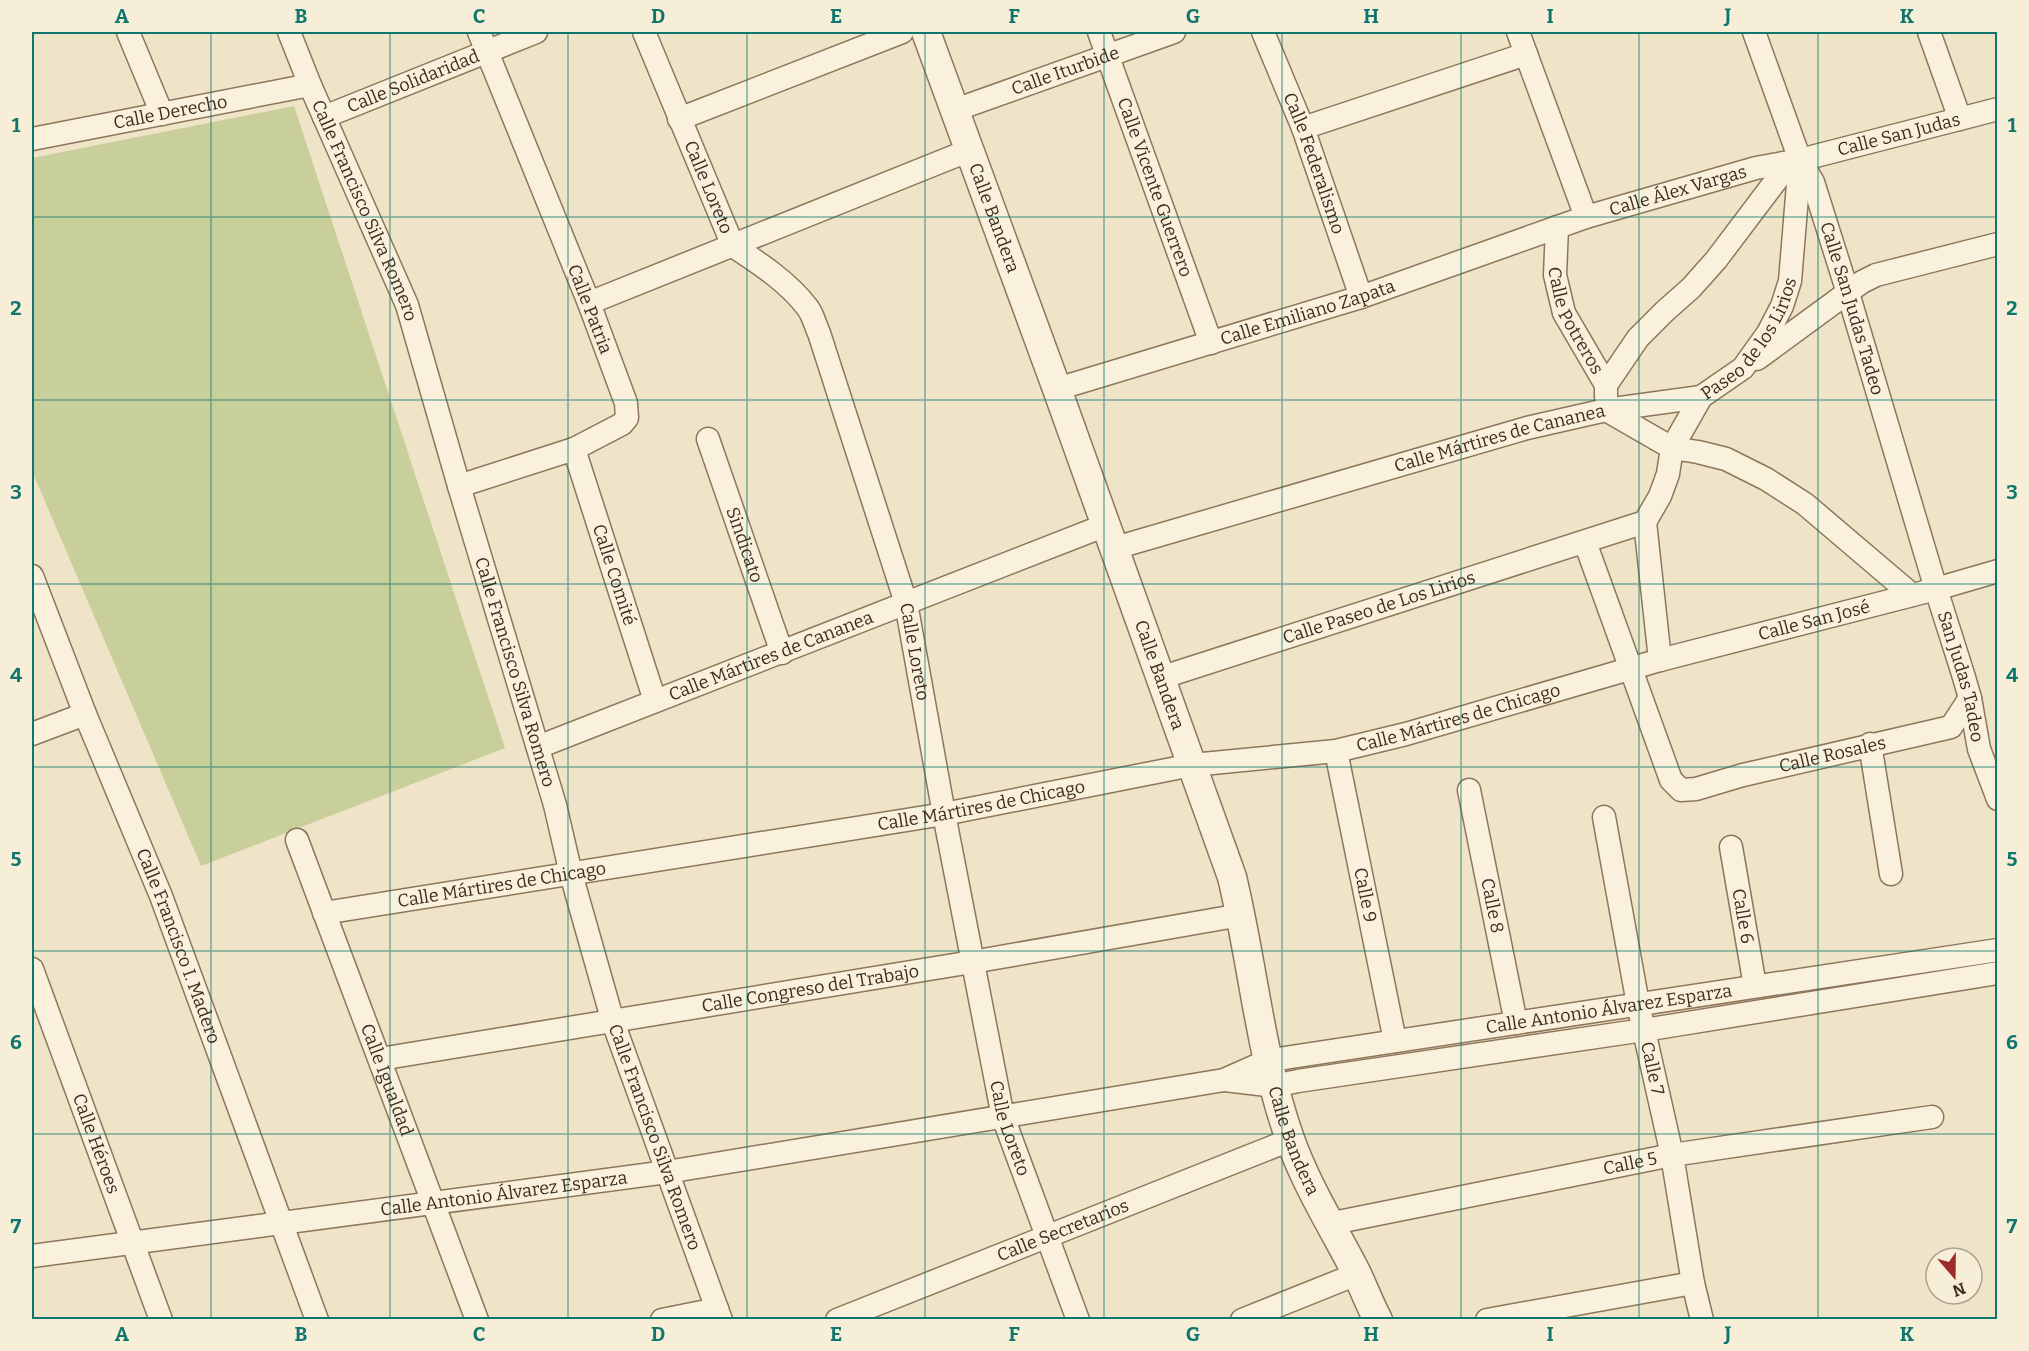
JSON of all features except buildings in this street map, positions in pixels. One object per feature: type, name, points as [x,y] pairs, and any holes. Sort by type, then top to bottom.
[{"type":"street","points":[[129,32],[162,114]]},
{"type":"street","name":"Calle Francisco Silva Romero","points":[[289,32],[407,305],[555,805],[571,874],[613,1022],[719,1315]]},
{"type":"street","name":"Calle Solidaridad","points":[[324,117],[483,41],[536,32]]},
{"type":"street","name":"Calle Loreto","points":[[644,32],[733,246],[791,290],[808,308],[819,333],[906,603],[1003,1117],[1078,1320]]},
{"type":"street","points":[[680,119],[902,32]]},
{"type":"street","name":"Calle Bandera","points":[[926,32],[1058,389],[1232,877],[1271,1073],[1290,1140],[1308,1184],[1378,1320]]},
{"type":"street","name":"Calle Vicente Guerrero","points":[[1099,32],[1211,342]]},
{"type":"street","name":"Calle Iturbide","points":[[955,110],[1174,32]]},
{"type":"street","name":"Calle Federalismo","points":[[1263,32],[1303,128],[1361,297]]},
{"type":"street","points":[[1518,32],[1586,217]]},
{"type":"street","name":"Calle San Judas Tadeo","points":[[1754,32],[1795,161],[1813,182],[1936,589]]},
{"type":"street","points":[[1929,32],[1960,119]]},
{"type":"street","name":"Calle Patria","points":[[459,486],[574,449],[622,424],[627,418],[628,411],[589,303],[483,41]]},
{"type":"street","points":[[1303,128],[1526,54]]},
{"type":"street","name":"Calle Derecho","points":[[32,139],[310,85]]},
{"type":"street","name":"Calle San Judas","points":[[1795,161],[1998,109]]},
{"type":"street","points":[[589,303],[970,150]]},
{"type":"street","points":[[1606,385],[1638,338],[1691,288],[1716,260],[1795,161]]},
{"type":"street","name":"Calle Álex Vargas","points":[[1557,227],[1756,168],[1795,161]]},
{"type":"street","name":"Paseo de los Lirios","points":[[1645,522],[1660,496],[1668,474],[1672,448],[1701,398],[1743,368],[1768,333],[1782,306],[1790,280],[1795,161]]},
{"type":"street","name":"Calle Emiliano Zapata","points":[[1058,389],[1361,297],[1557,227]]},
{"type":"street","name":"Calle Potreros","points":[[1557,227],[1555,275],[1564,313],[1606,385],[1606,410]]},
{"type":"street","points":[[1743,368],[1862,282],[1876,275],[1996,250]]},
{"type":"street","points":[[1606,410],[1701,398]]},
{"type":"street","name":"Calle Mártires de Cananea","points":[[538,747],[906,603],[1111,537],[1527,428],[1606,410],[1672,448],[1726,459],[1766,479],[1805,504],[1912,595]]},
{"type":"street","name":"Sindicato","points":[[708,439],[782,653]]},
{"type":"street","name":"Calle Comité","points":[[574,449],[655,701]]},
{"type":"street","points":[[1630,668],[1592,540],[1645,522],[1660,660]]},
{"type":"street","name":"Calle Paseo de Los Lirios","points":[[1160,678],[1592,540]]},
{"type":"street","name":"Calle San José","points":[[1630,668],[1998,571]]},
{"type":"street","name":"Calle Francisco I. Madero","points":[[32,576],[85,714],[160,896],[317,1320]]},
{"type":"street","name":"San Judas Tadeo","points":[[1936,589],[1970,698],[1979,749],[1998,799]]},
{"type":"street","name":"Calle Mártires de Chicago","points":[[324,913],[944,814],[1192,765],[1336,751],[1406,734],[1630,668]]},
{"type":"street","name":"Calle Rosales","points":[[1630,668],[1671,780],[1681,790],[1696,789],[1870,744],[1951,727]]},
{"type":"street","points":[[1970,698],[1951,727],[1979,749]]},
{"type":"street","points":[[32,734],[85,714]]},
{"type":"street","points":[[1870,744],[1891,874]]},
{"type":"street","name":"Calle 9","points":[[1336,751],[1395,1041]]},
{"type":"street","name":"Calle 8","points":[[1469,790],[1516,1023]]},
{"type":"street","name":"Calle 7","points":[[1604,817],[1638,1004],[1672,1155],[1693,1283],[1702,1320]]},
{"type":"street","name":"Calle Igualdad","points":[[297,840],[477,1320]]},
{"type":"street","name":"Calle 6","points":[[1731,847],[1755,986]]},
{"type":"street","name":"Calle Congreso del Trabajo","points":[[380,1059],[972,962],[1241,915]]},
{"type":"street","name":"Calle Antonio Álvarez Esparza","points":[[32,1256],[667,1172],[1271,1073],[1395,1041],[1998,950]]},
{"type":"street","name":"Calle Héroes","points":[[32,969],[161,1320]]},
{"type":"street","name":"Calle Antonio Álvarez Esparza","points":[[1271,1073],[1298,1081],[1644,1030],[1998,973]]},
{"type":"street","name":"Calle 5","points":[[1328,1224],[1672,1155],[1932,1117]]},
{"type":"street","name":"Calle Secretarios","points":[[837,1320],[1290,1140]]},
{"type":"street","points":[[1242,1320],[1356,1274]]},
{"type":"street","points":[[1487,1320],[1693,1283]]},
{"type":"street","points":[[662,1320],[719,1315]]},
{"type":"green space","points":[[294,106],[505,748],[201,866],[32,471],[32,158]]}]
